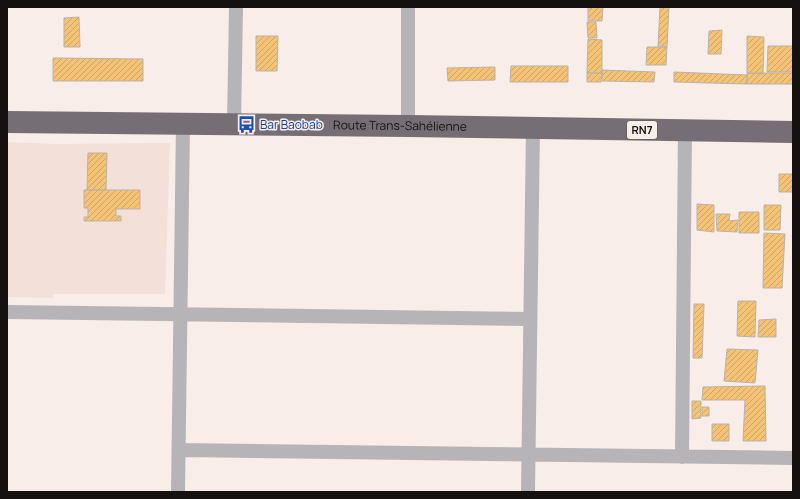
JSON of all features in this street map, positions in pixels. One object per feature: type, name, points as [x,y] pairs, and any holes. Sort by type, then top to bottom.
[{"type":"highway","name":"Route Trans-Sahélienne","points":[[7,122],[793,132]]},
{"type":"street","points":[[234,124],[236,7]]},
{"type":"street","points":[[408,7],[408,126]]},
{"type":"street","points":[[178,492],[183,124]]},
{"type":"street","points":[[528,492],[533,128]]},
{"type":"street","points":[[682,457],[685,130]]},
{"type":"street","points":[[7,312],[530,319]]},
{"type":"street","points":[[179,450],[793,458]]},
{"type":"shaded area","points":[[7,142],[56,144],[170,143],[165,294],[53,294],[53,298],[7,297]]},
{"type":"building","points":[[588,7],[603,7],[602,21],[588,21]]},
{"type":"building","points":[[660,7],[669,7],[667,47],[658,47]]},
{"type":"building","points":[[79,17],[80,47],[64,47],[64,18]]},
{"type":"building","points":[[587,22],[596,22],[597,38],[588,38]]},
{"type":"building","points":[[722,30],[721,54],[708,54],[709,31]]},
{"type":"building","points":[[256,36],[278,36],[277,71],[256,71]]},
{"type":"building","points":[[747,36],[764,37],[763,74],[747,73]]},
{"type":"building","points":[[588,39],[602,40],[602,73],[587,73]]},
{"type":"building","points":[[768,46],[793,46],[793,72],[767,72]]},
{"type":"building","points":[[647,47],[667,47],[666,65],[646,65]]},
{"type":"building","points":[[53,58],[143,59],[143,81],[53,81]]},
{"type":"building","points":[[511,66],[568,66],[568,82],[510,82]]},
{"type":"building","points":[[495,67],[495,80],[448,81],[447,68]]},
{"type":"building","points":[[602,70],[655,72],[654,82],[602,81]]},
{"type":"building","points":[[674,72],[747,75],[747,84],[674,82]]},
{"type":"building","points":[[587,73],[602,73],[601,82],[587,82]]},
{"type":"building","points":[[747,73],[793,73],[793,84],[747,84]]},
{"type":"building","points":[[88,153],[107,153],[106,190],[87,190]]},
{"type":"building","points":[[779,174],[793,174],[793,192],[779,192]]},
{"type":"building","points":[[84,190],[140,190],[140,209],[116,209],[116,216],[121,216],[121,221],[84,221],[84,217],[88,217],[88,208],[84,208]]},
{"type":"building","points":[[697,204],[714,205],[714,232],[697,230]]},
{"type":"building","points":[[764,205],[781,205],[780,230],[764,230]]},
{"type":"building","points":[[739,212],[759,212],[759,233],[739,233]]},
{"type":"building","points":[[716,214],[730,214],[729,221],[738,220],[737,232],[717,231]]},
{"type":"building","points":[[764,233],[785,234],[782,288],[763,288]]},
{"type":"building","points":[[738,301],[756,301],[755,337],[737,336]]},
{"type":"building","points":[[694,304],[704,304],[702,358],[693,358]]},
{"type":"building","points":[[776,319],[776,337],[758,337],[759,320]]},
{"type":"building","points":[[727,349],[758,350],[755,383],[724,381]]},
{"type":"building","points":[[765,386],[766,441],[743,441],[745,400],[702,400],[703,387]]},
{"type":"building","points":[[692,401],[701,401],[701,418],[692,419]]},
{"type":"building","points":[[702,407],[709,407],[709,416],[702,416]]},
{"type":"building","points":[[712,424],[729,424],[729,441],[712,441]]},
{"type":"place","name":"Bar Baobab","points":[[247,125]]}]
